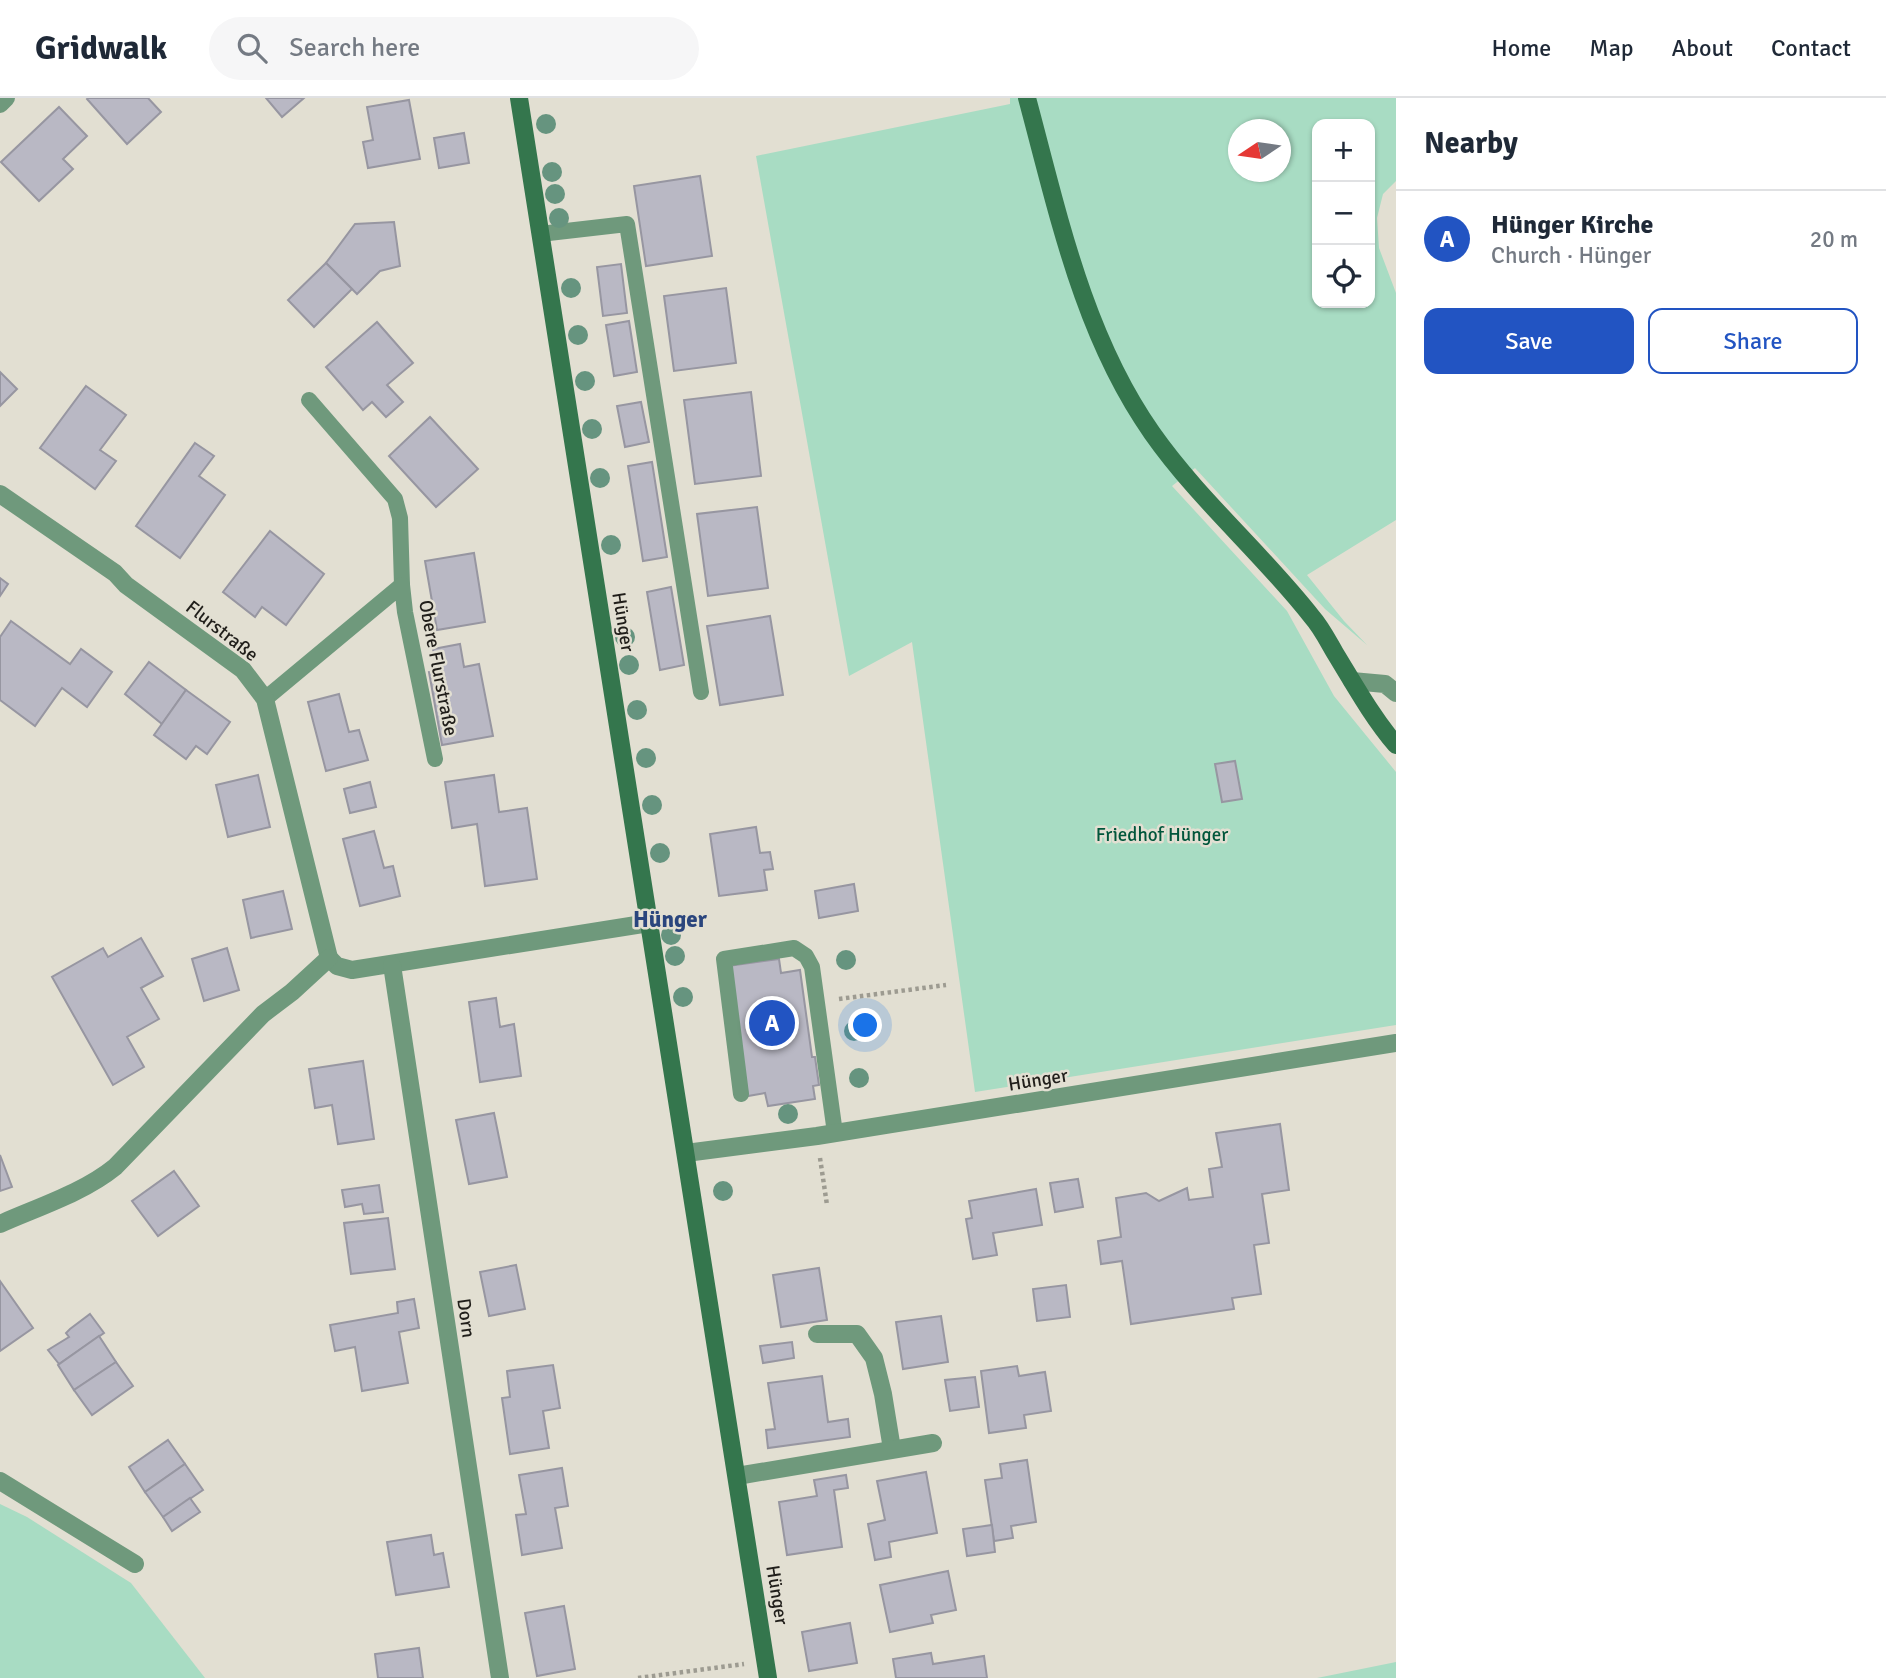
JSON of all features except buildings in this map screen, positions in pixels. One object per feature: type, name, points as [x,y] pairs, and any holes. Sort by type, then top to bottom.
[{"type":"main road","name":"Hünger","points":[[519,98],[766,1670]]},
{"type":"main road","points":[[1027,98],[1082,291],[1104,348],[1127,393],[1153,434],[1214,508],[1287,585],[1315,620],[1380,727],[1396,745]]},
{"type":"street","points":[[0,104],[6,98]]},
{"type":"street","name":"Flurstraße","points":[[0,494],[115,573],[126,585],[243,670],[265,699],[330,958]]},
{"type":"street","points":[[1352,681],[1385,684],[1396,693]]},
{"type":"street","points":[[0,1224],[104,1176],[263,1014],[330,958],[337,966],[352,970],[649,923]]},
{"type":"street","name":"Dorn","points":[[392,965],[499,1678]]},
{"type":"street","name":"Hünger","points":[[685,1153],[826,1135],[1396,1043]]},
{"type":"street","points":[[817,1334],[857,1334],[874,1358],[892,1449]]},
{"type":"street","points":[[737,1476],[933,1443]]},
{"type":"street","points":[[0,1481],[135,1564]]},
{"type":"lane","points":[[540,234],[627,224],[701,692]]},
{"type":"lane","name":"Obere Flurstraße","points":[[309,400],[395,499],[400,518],[405,612],[435,759]]},
{"type":"lane","name":"Obere Flurstraße","points":[[265,699],[402,585]]},
{"type":"lane","points":[[741,1094],[724,959],[794,948],[806,956],[812,967],[826,1135]]},
{"type":"path","points":[[817,1002],[946,985]]},
{"type":"path","points":[[826,1135],[827,1205]]},
{"type":"path","points":[[638,1678],[766,1670]]},
{"type":"green space","name":"Friedhof Hünger","points":[[1010,98],[1396,98],[1396,181],[1383,194],[1377,218],[1379,248],[1396,293],[1396,520],[1307,575],[1367,645],[1325,609],[1195,468],[1172,486],[1287,611],[1334,696],[1396,772],[1396,1025],[975,1092],[912,642],[849,676],[756,156],[1010,104]]},
{"type":"green space","points":[[0,1504],[27,1517],[131,1583],[205,1678],[0,1678]]},
{"type":"green space","points":[[1396,1662],[1396,1678],[1317,1678]]},
{"type":"place","name":"Hünger Kirche","points":[[772,1023]]},
{"type":"district","name":"Hünger","points":[[670,919]]}]
